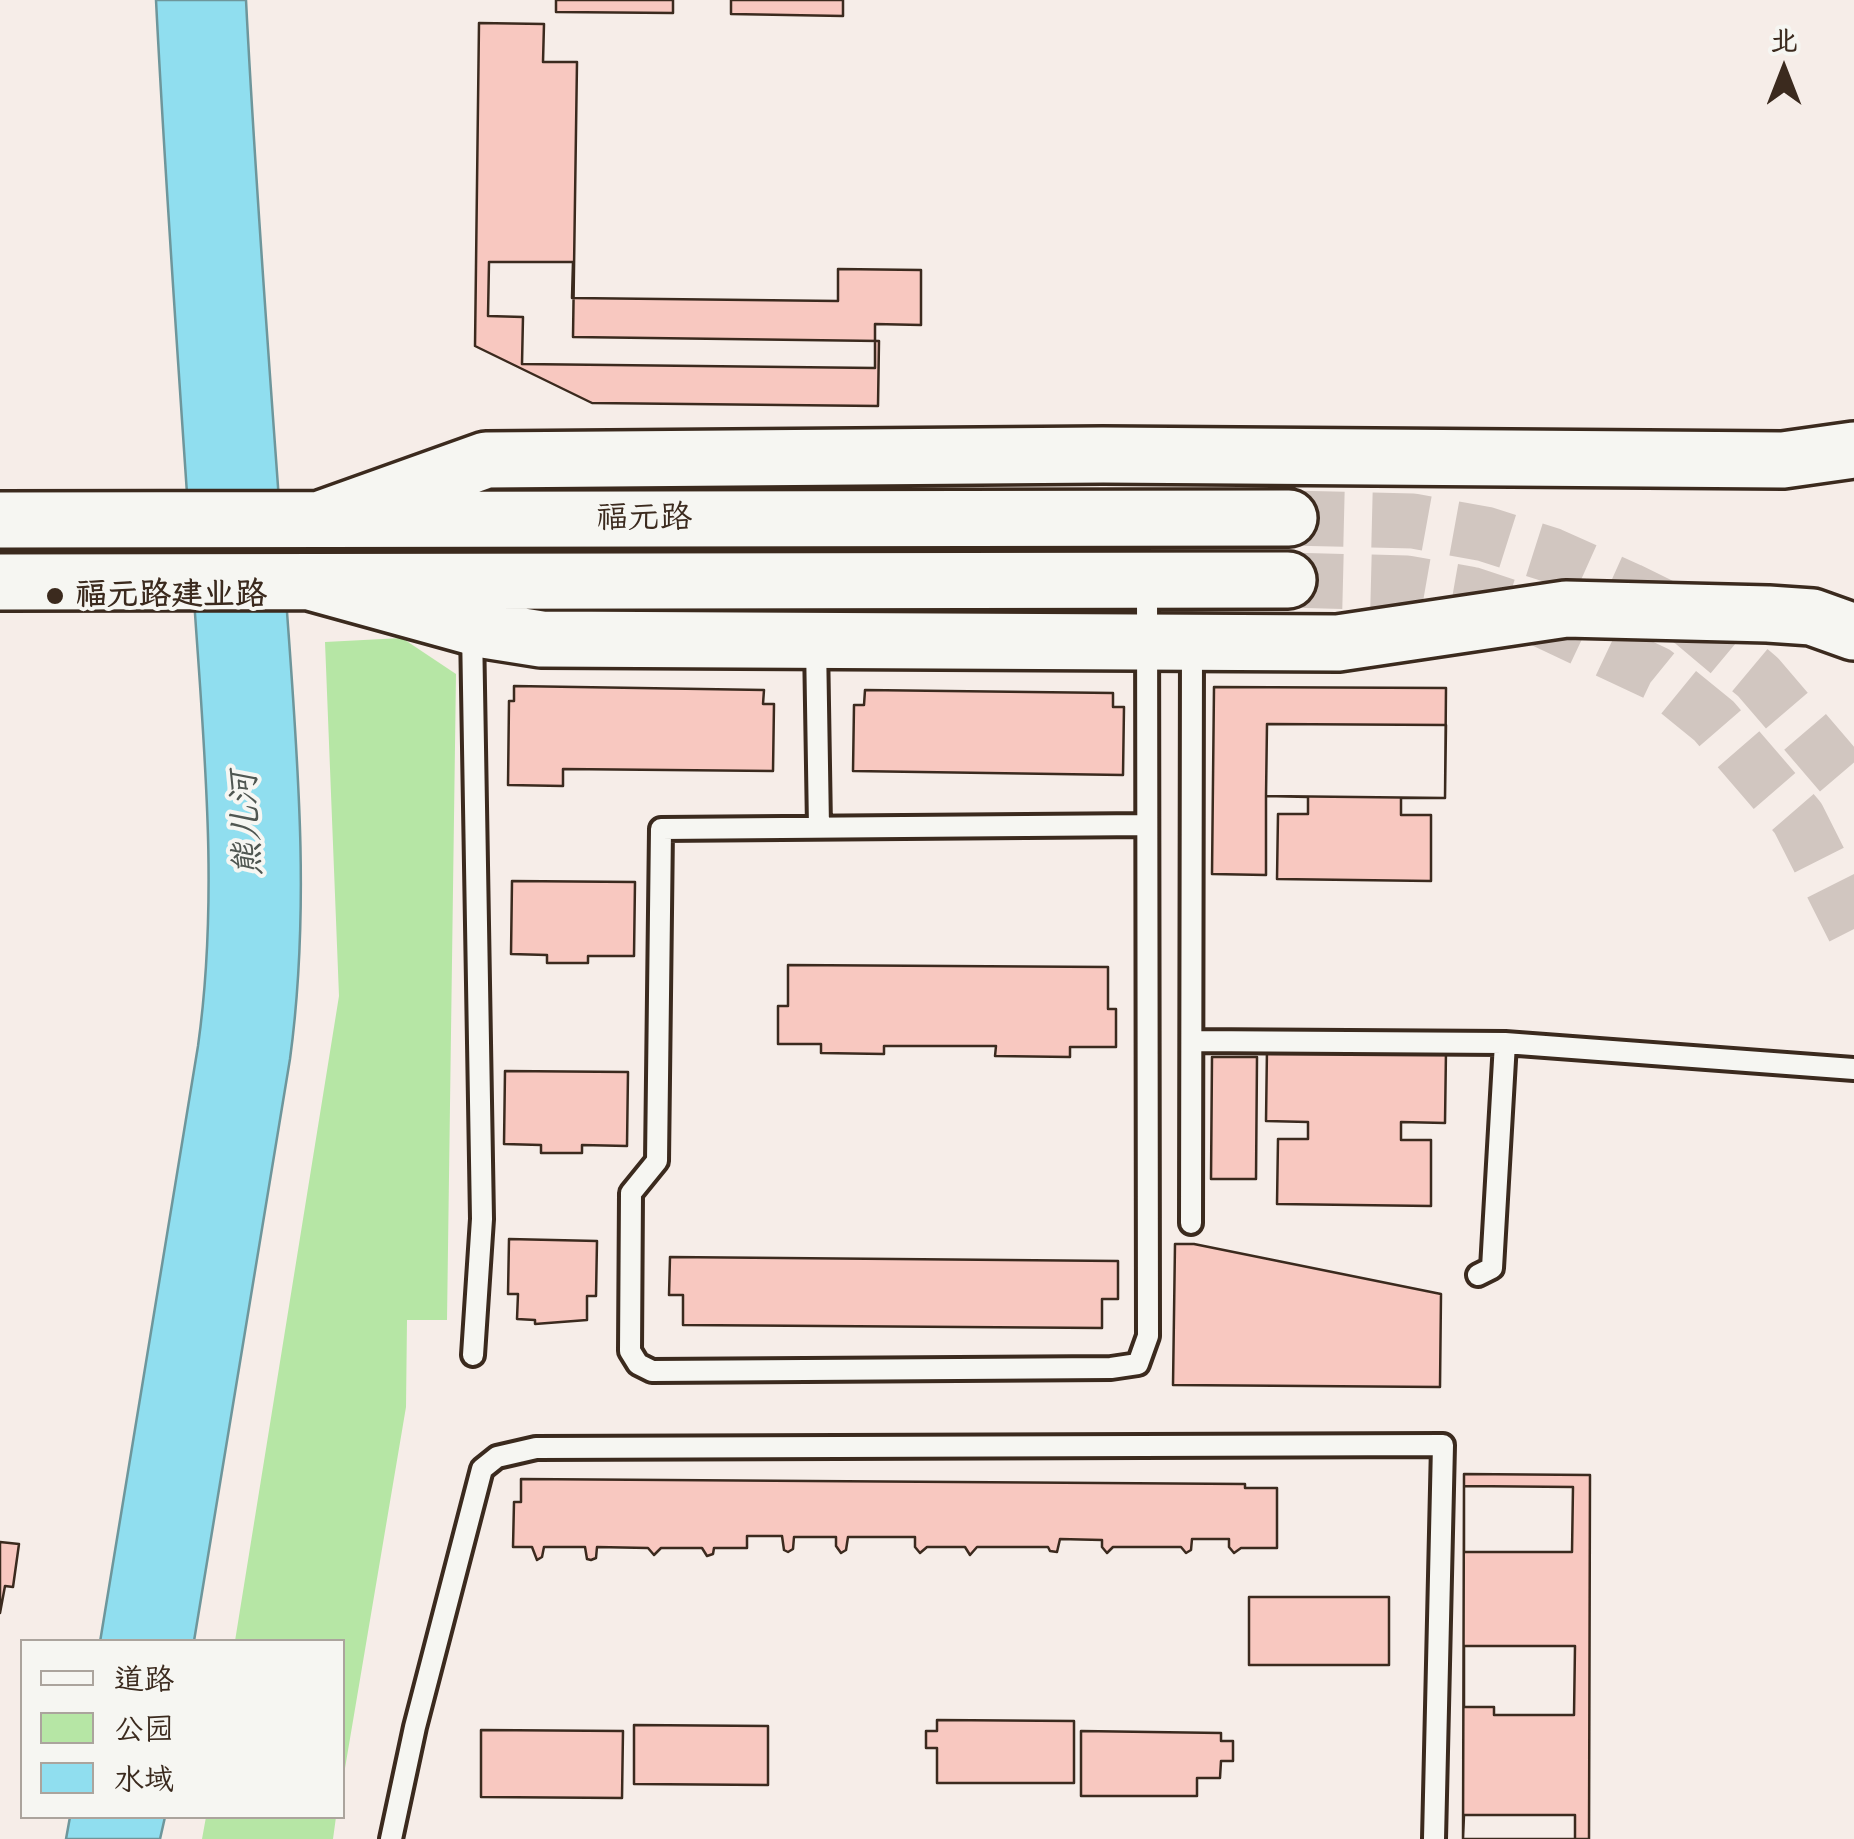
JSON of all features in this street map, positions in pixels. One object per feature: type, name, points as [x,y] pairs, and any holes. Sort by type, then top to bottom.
[{"type":"street","points":[[308,519],[486,460],[1122,455],[1783,460],[1854,450]]},
{"type":"street","name":"福元路","points":[[0,520],[1288,518]]},
{"type":"street","name":"福元路","points":[[0,582],[1288,580]]},
{"type":"street","points":[[303,582],[472,627],[542,639],[1338,644],[1566,608],[1783,615],[1812,618],[1854,632]]},
{"type":"lane","points":[[1146,580],[1170,643],[1192,1041],[1192,1224]]},
{"type":"lane","points":[[472,627],[482,1219],[473,1355]]},
{"type":"lane","points":[[816,640],[819,827]]},
{"type":"lane","points":[[1147,825],[660,828],[657,1162],[631,1193],[630,1351],[638,1364],[652,1371],[1112,1368],[1138,1364],[1148,1336],[1147,825],[1170,643]]},
{"type":"lane","points":[[1192,1041],[1505,1043],[1854,1068]]},
{"type":"lane","points":[[1478,1275],[1492,1268],[1505,1043]]},
{"type":"lane","points":[[391,1839],[415,1727],[482,1469],[496,1457],[536,1448],[1443,1445],[1434,1839]]},
{"type":"green space","points":[[402,638],[456,674],[447,1320],[407,1320],[406,1407],[345,1768],[345,1639],[235,1639],[339,996],[325,642]]},
{"type":"green space","points":[[205,1819],[336,1819],[333,1839],[202,1839]]},
{"type":"water","name":"熊儿河","points":[[156,0],[246,0],[298,771],[301,886],[296,1001],[290,1059],[194,1639],[100,1639],[198,1046],[208,934],[205,767]]},
{"type":"water","points":[[69,1819],[165,1819],[160,1839],[66,1839]]},
{"type":"building","points":[[556,0],[673,0],[673,13],[556,12]]},
{"type":"building","points":[[731,0],[843,0],[843,16],[731,14]]},
{"type":"building","points":[[479,23],[544,24],[543,62],[577,62],[573,337],[879,341],[878,406],[592,403],[475,346]]},
{"type":"building","points":[[489,262],[573,262],[572,298],[838,301],[838,269],[921,270],[921,325],[875,324],[875,368],[522,364],[523,317],[488,316]]},
{"type":"building","points":[[514,686],[764,690],[763,704],[774,704],[773,771],[563,769],[563,786],[508,785],[509,701],[514,701]]},
{"type":"building","points":[[1214,687],[1446,688],[1445,798],[1266,796],[1266,875],[1212,874]]},
{"type":"building","points":[[865,690],[1113,693],[1113,707],[1124,707],[1123,775],[853,771],[854,705],[864,705]]},
{"type":"building","points":[[1267,724],[1446,725],[1445,798],[1401,798],[1401,815],[1431,815],[1431,881],[1277,879],[1278,814],[1308,814],[1308,797],[1266,796]]},
{"type":"building","points":[[512,881],[635,882],[634,956],[588,956],[588,963],[547,963],[547,955],[511,954]]},
{"type":"building","points":[[788,965],[1108,967],[1108,1009],[1116,1009],[1116,1047],[1070,1047],[1070,1057],[995,1056],[996,1046],[884,1046],[884,1054],[821,1053],[821,1044],[778,1044],[778,1006],[788,1006]]},
{"type":"building","points":[[1267,1048],[1446,1050],[1445,1123],[1401,1122],[1401,1140],[1431,1140],[1431,1206],[1277,1204],[1278,1139],[1308,1139],[1308,1122],[1266,1121]]},
{"type":"building","points":[[1212,1057],[1257,1057],[1256,1179],[1211,1179]]},
{"type":"building","points":[[505,1071],[628,1072],[627,1146],[582,1145],[582,1153],[541,1153],[541,1145],[504,1144]]},
{"type":"building","points":[[509,1239],[597,1241],[596,1296],[587,1296],[587,1320],[535,1324],[535,1320],[517,1319],[518,1294],[508,1294]]},
{"type":"building","points":[[1175,1244],[1194,1244],[1441,1294],[1440,1387],[1173,1385]]},
{"type":"building","points":[[670,1257],[1118,1261],[1118,1299],[1102,1299],[1102,1328],[683,1325],[683,1295],[669,1295]]},
{"type":"building","points":[[1464,1474],[1590,1475],[1589,1839],[1463,1839]]},
{"type":"building","points":[[521,1479],[1245,1484],[1245,1488],[1277,1488],[1277,1548],[1241,1548],[1234,1553],[1229,1539],[1192,1539],[1191,1550],[1186,1553],[1181,1547],[1113,1547],[1107,1553],[1102,1540],[1060,1539],[1057,1552],[1048,1547],[977,1547],[970,1555],[965,1547],[927,1547],[920,1553],[915,1537],[848,1537],[846,1550],[841,1553],[836,1537],[794,1537],[793,1549],[788,1552],[784,1550],[782,1536],[747,1536],[747,1548],[714,1548],[713,1554],[707,1556],[702,1548],[661,1548],[654,1555],[648,1548],[597,1547],[596,1558],[591,1560],[587,1559],[585,1547],[544,1547],[537,1560],[532,1547],[513,1547],[514,1502],[521,1502]]},
{"type":"building","points":[[1464,1486],[1573,1487],[1572,1552],[1464,1552]]},
{"type":"building","points":[[0,1542],[19,1544],[13,1587],[5,1586],[0,1613]]},
{"type":"building","points":[[1249,1597],[1389,1597],[1389,1665],[1249,1665]]},
{"type":"building","points":[[1464,1646],[1575,1646],[1574,1715],[1494,1715],[1494,1707],[1464,1707]]},
{"type":"building","points":[[937,1720],[1074,1721],[1074,1783],[937,1783],[937,1748],[926,1748],[926,1731],[937,1731]]},
{"type":"building","points":[[634,1725],[768,1726],[768,1785],[634,1784]]},
{"type":"building","points":[[481,1730],[623,1731],[622,1798],[481,1797]]},
{"type":"building","points":[[1081,1731],[1221,1733],[1221,1741],[1233,1741],[1233,1761],[1221,1761],[1220,1778],[1197,1778],[1197,1796],[1081,1796]]},
{"type":"building","points":[[1464,1815],[1575,1815],[1575,1839],[1463,1839]]},
{"type":"tunnel","points":[[1289,518],[1413,521],[1485,534],[1551,555],[1629,590],[1690,620],[1758,677],[1854,789]]},
{"type":"tunnel","points":[[1288,580],[1407,583],[1470,594],[1528,613],[1655,673],[1714,721],[1798,818],[1854,929]]},
{"type":"place","name":"福元路建业路","points":[[55,596]]}]
